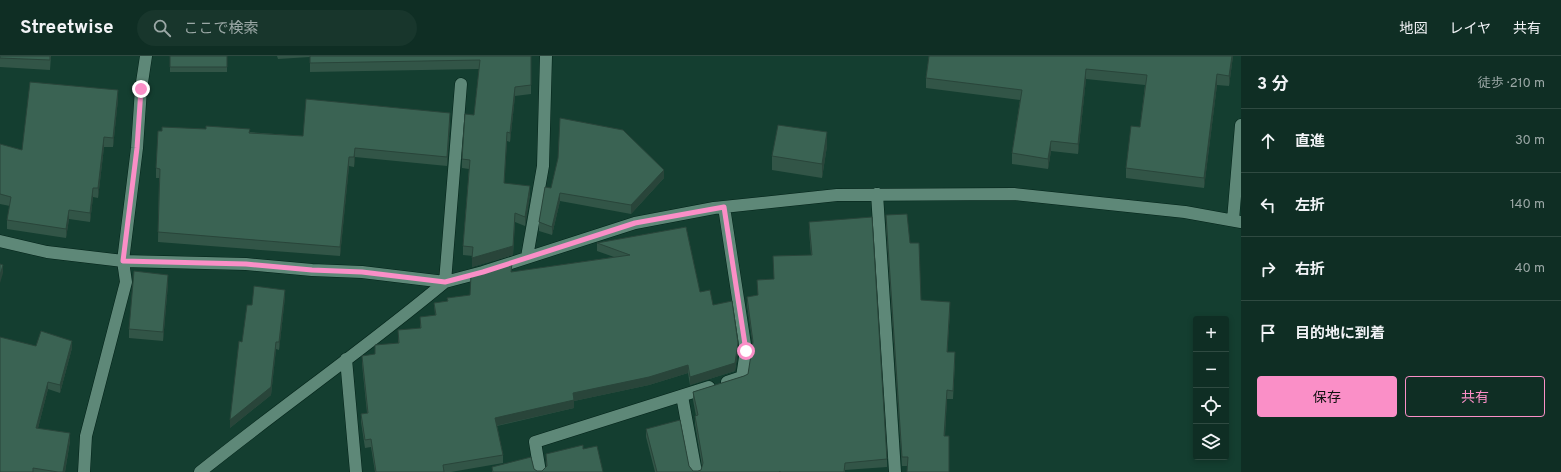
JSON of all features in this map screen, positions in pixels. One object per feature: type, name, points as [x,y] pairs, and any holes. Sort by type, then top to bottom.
[{"type":"street","points":[[84,472],[86,436],[126,282],[123,261],[137,148],[141,89],[146,56]]},
{"type":"street","points":[[527,257],[543,166],[546,56]]},
{"type":"street","points":[[200,472],[253,429],[405,315],[445,282],[461,84]]},
{"type":"street","points":[[0,241],[47,252],[123,261],[246,264],[312,270],[362,272],[445,282],[483,272],[635,223],[724,207],[837,195],[1014,194],[1185,212],[1237,221],[1241,125]]},
{"type":"street","points":[[876,194],[895,472]]},
{"type":"street","points":[[540,472],[535,442],[742,377],[746,351],[724,207]]},
{"type":"street","points":[[346,359],[356,472]]},
{"type":"street","points":[[682,396],[696,472]]},
{"type":"building","points":[[0,56],[50,56],[50,60],[0,58]]},
{"type":"building","points":[[170,56],[227,56],[227,67],[170,67]]},
{"type":"building","points":[[310,56],[531,56],[531,85],[515,87],[510,133],[507,132],[504,183],[530,186],[525,217],[515,213],[513,246],[472,258],[473,247],[463,246],[470,160],[462,159],[465,114],[474,115],[480,60],[310,63]]},
{"type":"building","points":[[929,56],[1232,56],[1229,76],[1217,74],[1204,178],[1126,168],[1131,126],[1140,127],[1147,75],[1086,69],[1078,144],[1051,141],[1048,159],[1012,153],[1022,90],[926,78]]},
{"type":"building","points":[[30,82],[118,90],[113,138],[104,137],[98,188],[93,188],[90,213],[69,210],[66,229],[7,220],[11,197],[0,194],[0,144],[22,150]]},
{"type":"building","points":[[306,99],[450,113],[447,157],[355,148],[354,157],[349,157],[340,247],[158,232],[160,169],[156,168],[158,131],[162,131],[162,127],[206,129],[206,126],[250,129],[249,133],[303,136]]},
{"type":"building","points":[[560,118],[623,130],[664,170],[631,205],[560,193],[552,227],[539,222],[545,187],[551,188],[558,158]]},
{"type":"building","points":[[778,125],[827,132],[822,164],[772,156]]},
{"type":"building","points":[[907,214],[910,243],[919,243],[921,300],[950,302],[947,352],[955,352],[953,391],[947,390],[944,436],[949,436],[949,472],[907,472],[908,457],[902,457],[886,215]]},
{"type":"building","points":[[872,217],[887,459],[845,463],[844,472],[657,472],[646,429],[680,420],[689,466],[693,471],[701,470],[703,463],[695,416],[698,415],[693,392],[748,374],[753,342],[747,297],[758,295],[757,280],[774,279],[773,256],[812,255],[809,222]]},
{"type":"building","points":[[686,227],[700,292],[710,290],[713,305],[732,301],[738,343],[735,363],[690,377],[688,365],[649,377],[573,393],[574,400],[495,418],[503,455],[443,465],[444,472],[376,472],[371,439],[365,440],[361,414],[368,413],[362,356],[375,354],[375,345],[399,343],[398,330],[421,328],[420,317],[436,315],[434,303],[448,301],[447,298],[470,295],[471,275],[512,263],[511,272],[630,255],[597,243]]},
{"type":"building","points":[[0,264],[3,265],[0,275]]},
{"type":"building","points":[[134,271],[168,275],[163,332],[129,329]]},
{"type":"building","points":[[254,286],[285,290],[279,342],[276,342],[271,387],[230,420],[239,341],[242,342],[247,305],[252,305]]},
{"type":"building","points":[[41,331],[72,341],[60,385],[48,382],[36,428],[70,433],[63,472],[33,468],[33,472],[0,472],[0,337],[36,346]]},
{"type":"building","points":[[583,445],[583,449],[597,446],[603,472],[493,472],[492,467],[531,457],[534,469],[537,471],[542,471],[547,466],[546,454]]},
{"type":"route","points":[[141,89],[137,148],[123,261],[246,264],[312,270],[362,272],[445,282],[483,272],[635,223],[724,207],[746,351]]}]
